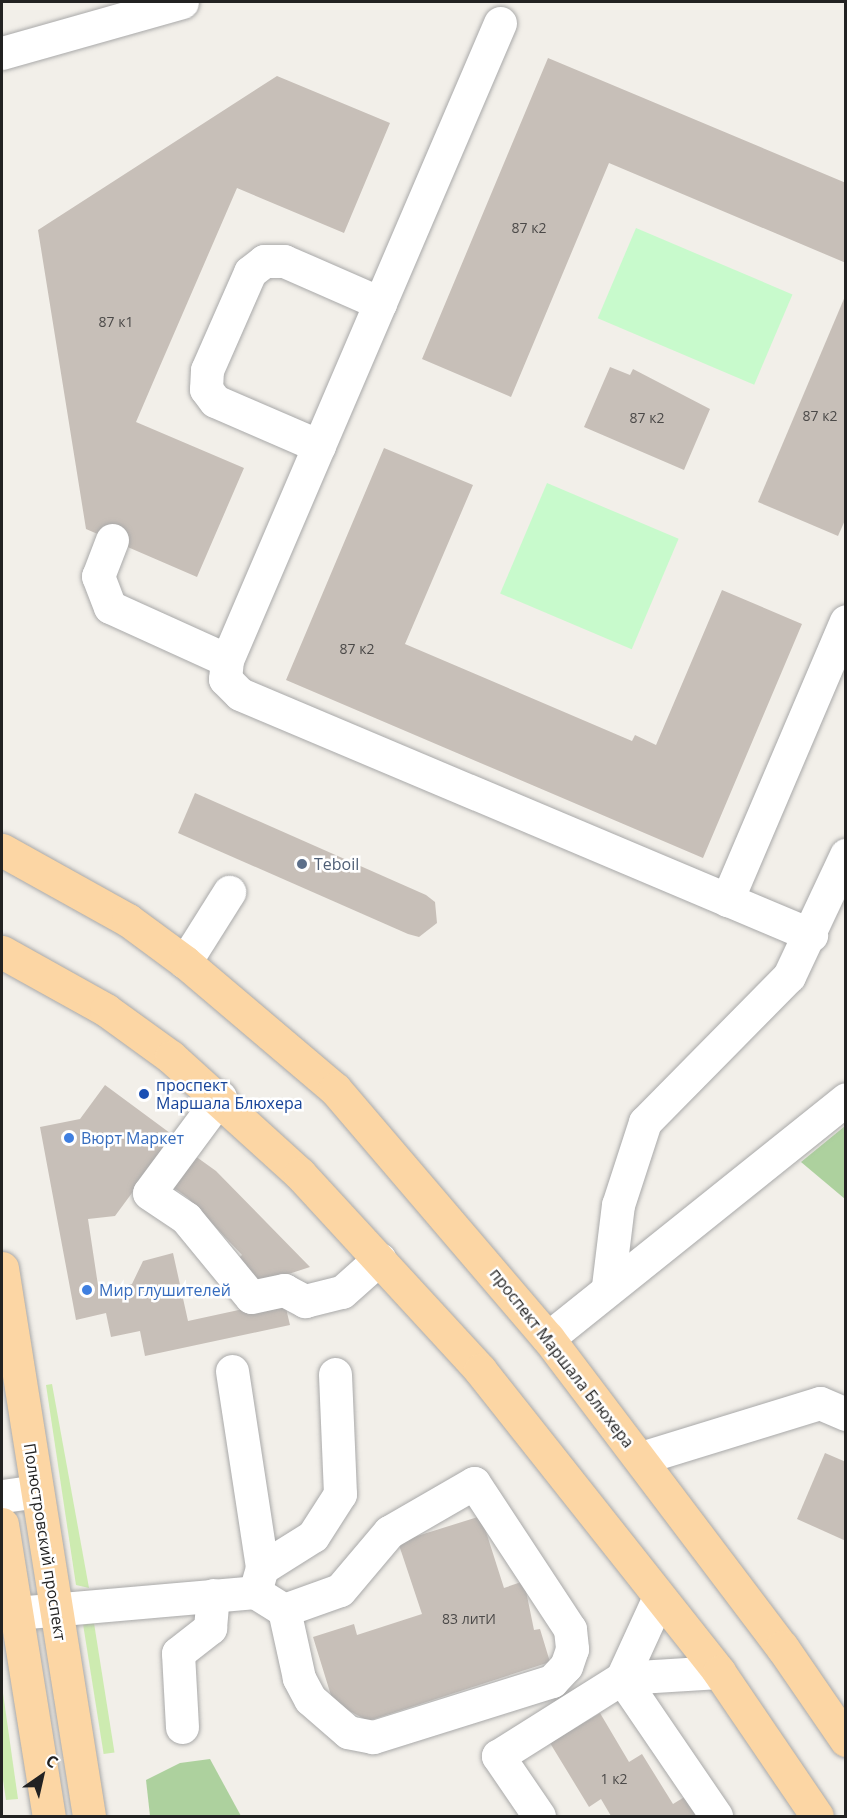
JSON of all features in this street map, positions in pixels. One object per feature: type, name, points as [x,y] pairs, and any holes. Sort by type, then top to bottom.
[{"type":"main road","name":"проспект Маршала Блюхера","points":[[2,850],[128,920],[185,962],[335,1089],[548,1338],[641,1458],[846,1740]]},
{"type":"main road","points":[[2,952],[106,1010],[220,1097],[379,1259],[480,1370],[660,1597],[718,1672],[817,1816]]},
{"type":"main road","name":"Полюстровский проспект","points":[[2,1268],[89,1816]]},
{"type":"main road","points":[[2,1524],[49,1816]]},
{"type":"lane","points":[[2,52],[182,2]]},
{"type":"lane","points":[[500,23],[227,660],[225,679],[240,693],[812,935]]},
{"type":"lane","points":[[319,446],[215,401],[206,389],[207,370],[250,272],[264,261],[284,261],[380,303]]},
{"type":"lane","points":[[112,540],[98,576],[110,607],[227,660]]},
{"type":"lane","points":[[727,900],[837,664],[846,621]]},
{"type":"lane","points":[[608,1286],[618,1205],[645,1122],[789,976],[812,935],[846,855]]},
{"type":"lane","points":[[185,962],[229,892]]},
{"type":"lane","points":[[220,1097],[148,1193],[186,1218],[251,1297],[284,1290],[305,1301],[342,1292],[379,1259]]},
{"type":"lane","points":[[548,1338],[608,1286],[846,1098]]},
{"type":"lane","points":[[232,1371],[259,1580],[284,1610],[299,1678],[310,1699],[348,1732],[373,1737],[552,1681],[566,1666],[572,1649],[570,1629],[474,1483],[389,1532],[340,1590],[284,1610]]},
{"type":"lane","points":[[16,1613],[56,1607],[213,1595],[259,1580],[313,1536],[340,1494],[335,1374]]},
{"type":"lane","points":[[641,1458],[820,1403],[846,1414]]},
{"type":"lane","points":[[2,1496],[37,1491]]},
{"type":"lane","points":[[183,1727],[178,1653],[210,1628],[213,1595]]},
{"type":"lane","points":[[622,1678],[660,1597]]},
{"type":"lane","points":[[539,1816],[498,1756],[622,1678],[718,1672]]},
{"type":"lane","points":[[622,1678],[717,1816]]},
{"type":"green space","points":[[636,228],[792,294],[754,385],[598,318]]},
{"type":"green space","points":[[547,483],[679,539],[632,649],[500,593]]},
{"type":"green space","points":[[845,1126],[845,1199],[801,1162]]},
{"type":"green space","points":[[52,1384],[89,1588],[76,1585],[46,1385]]},
{"type":"green space","points":[[94,1623],[114,1752],[104,1754],[83,1625]]},
{"type":"green space","points":[[2,1686],[18,1799],[6,1800],[2,1773]]},
{"type":"green space","points":[[210,1759],[241,1816],[150,1816],[146,1780],[180,1763]]},
{"type":"building","points":[[548,58],[846,183],[846,263],[609,163],[511,397],[422,359]]},
{"type":"building","points":[[277,76],[390,123],[344,233],[237,188],[136,422],[244,468],[197,577],[86,529],[38,230]]},
{"type":"building","points":[[846,294],[846,518],[838,536],[758,502]]},
{"type":"building","points":[[610,367],[630,375],[633,369],[710,409],[684,470],[584,427]]},
{"type":"building","points":[[384,448],[473,485],[405,644],[632,741],[635,735],[656,745],[722,590],[802,624],[703,858],[286,680]]},
{"type":"building","name":"Teboil","points":[[195,793],[426,895],[435,902],[437,923],[419,937],[408,934],[178,833]]},
{"type":"building","points":[[105,1085],[174,1136],[115,1216],[88,1219],[99,1292],[132,1284],[143,1261],[173,1253],[188,1321],[284,1300],[290,1325],[145,1356],[140,1331],[111,1337],[106,1313],[76,1320],[40,1127],[80,1119]]},
{"type":"building","points":[[191,1153],[216,1171],[310,1267],[255,1285],[234,1263],[242,1255],[188,1198],[170,1185]]},
{"type":"building","points":[[825,1453],[846,1462],[846,1541],[797,1519]]},
{"type":"building","points":[[481,1516],[504,1588],[524,1581],[534,1630],[540,1629],[550,1662],[368,1721],[333,1702],[313,1637],[354,1624],[357,1635],[422,1614],[398,1542]]},
{"type":"building","points":[[600,1713],[629,1762],[642,1754],[673,1804],[686,1796],[698,1816],[611,1816],[601,1799],[589,1807],[550,1743]]},
{"type":"place","name":"Teboil","points":[[302,864]]},
{"type":"place","name":"проспект Маршала Блюхера","points":[[144,1094]]},
{"type":"place","name":"Вюрт Маркет","points":[[69,1138]]},
{"type":"place","name":"Мир глушителей","points":[[87,1290]]}]
